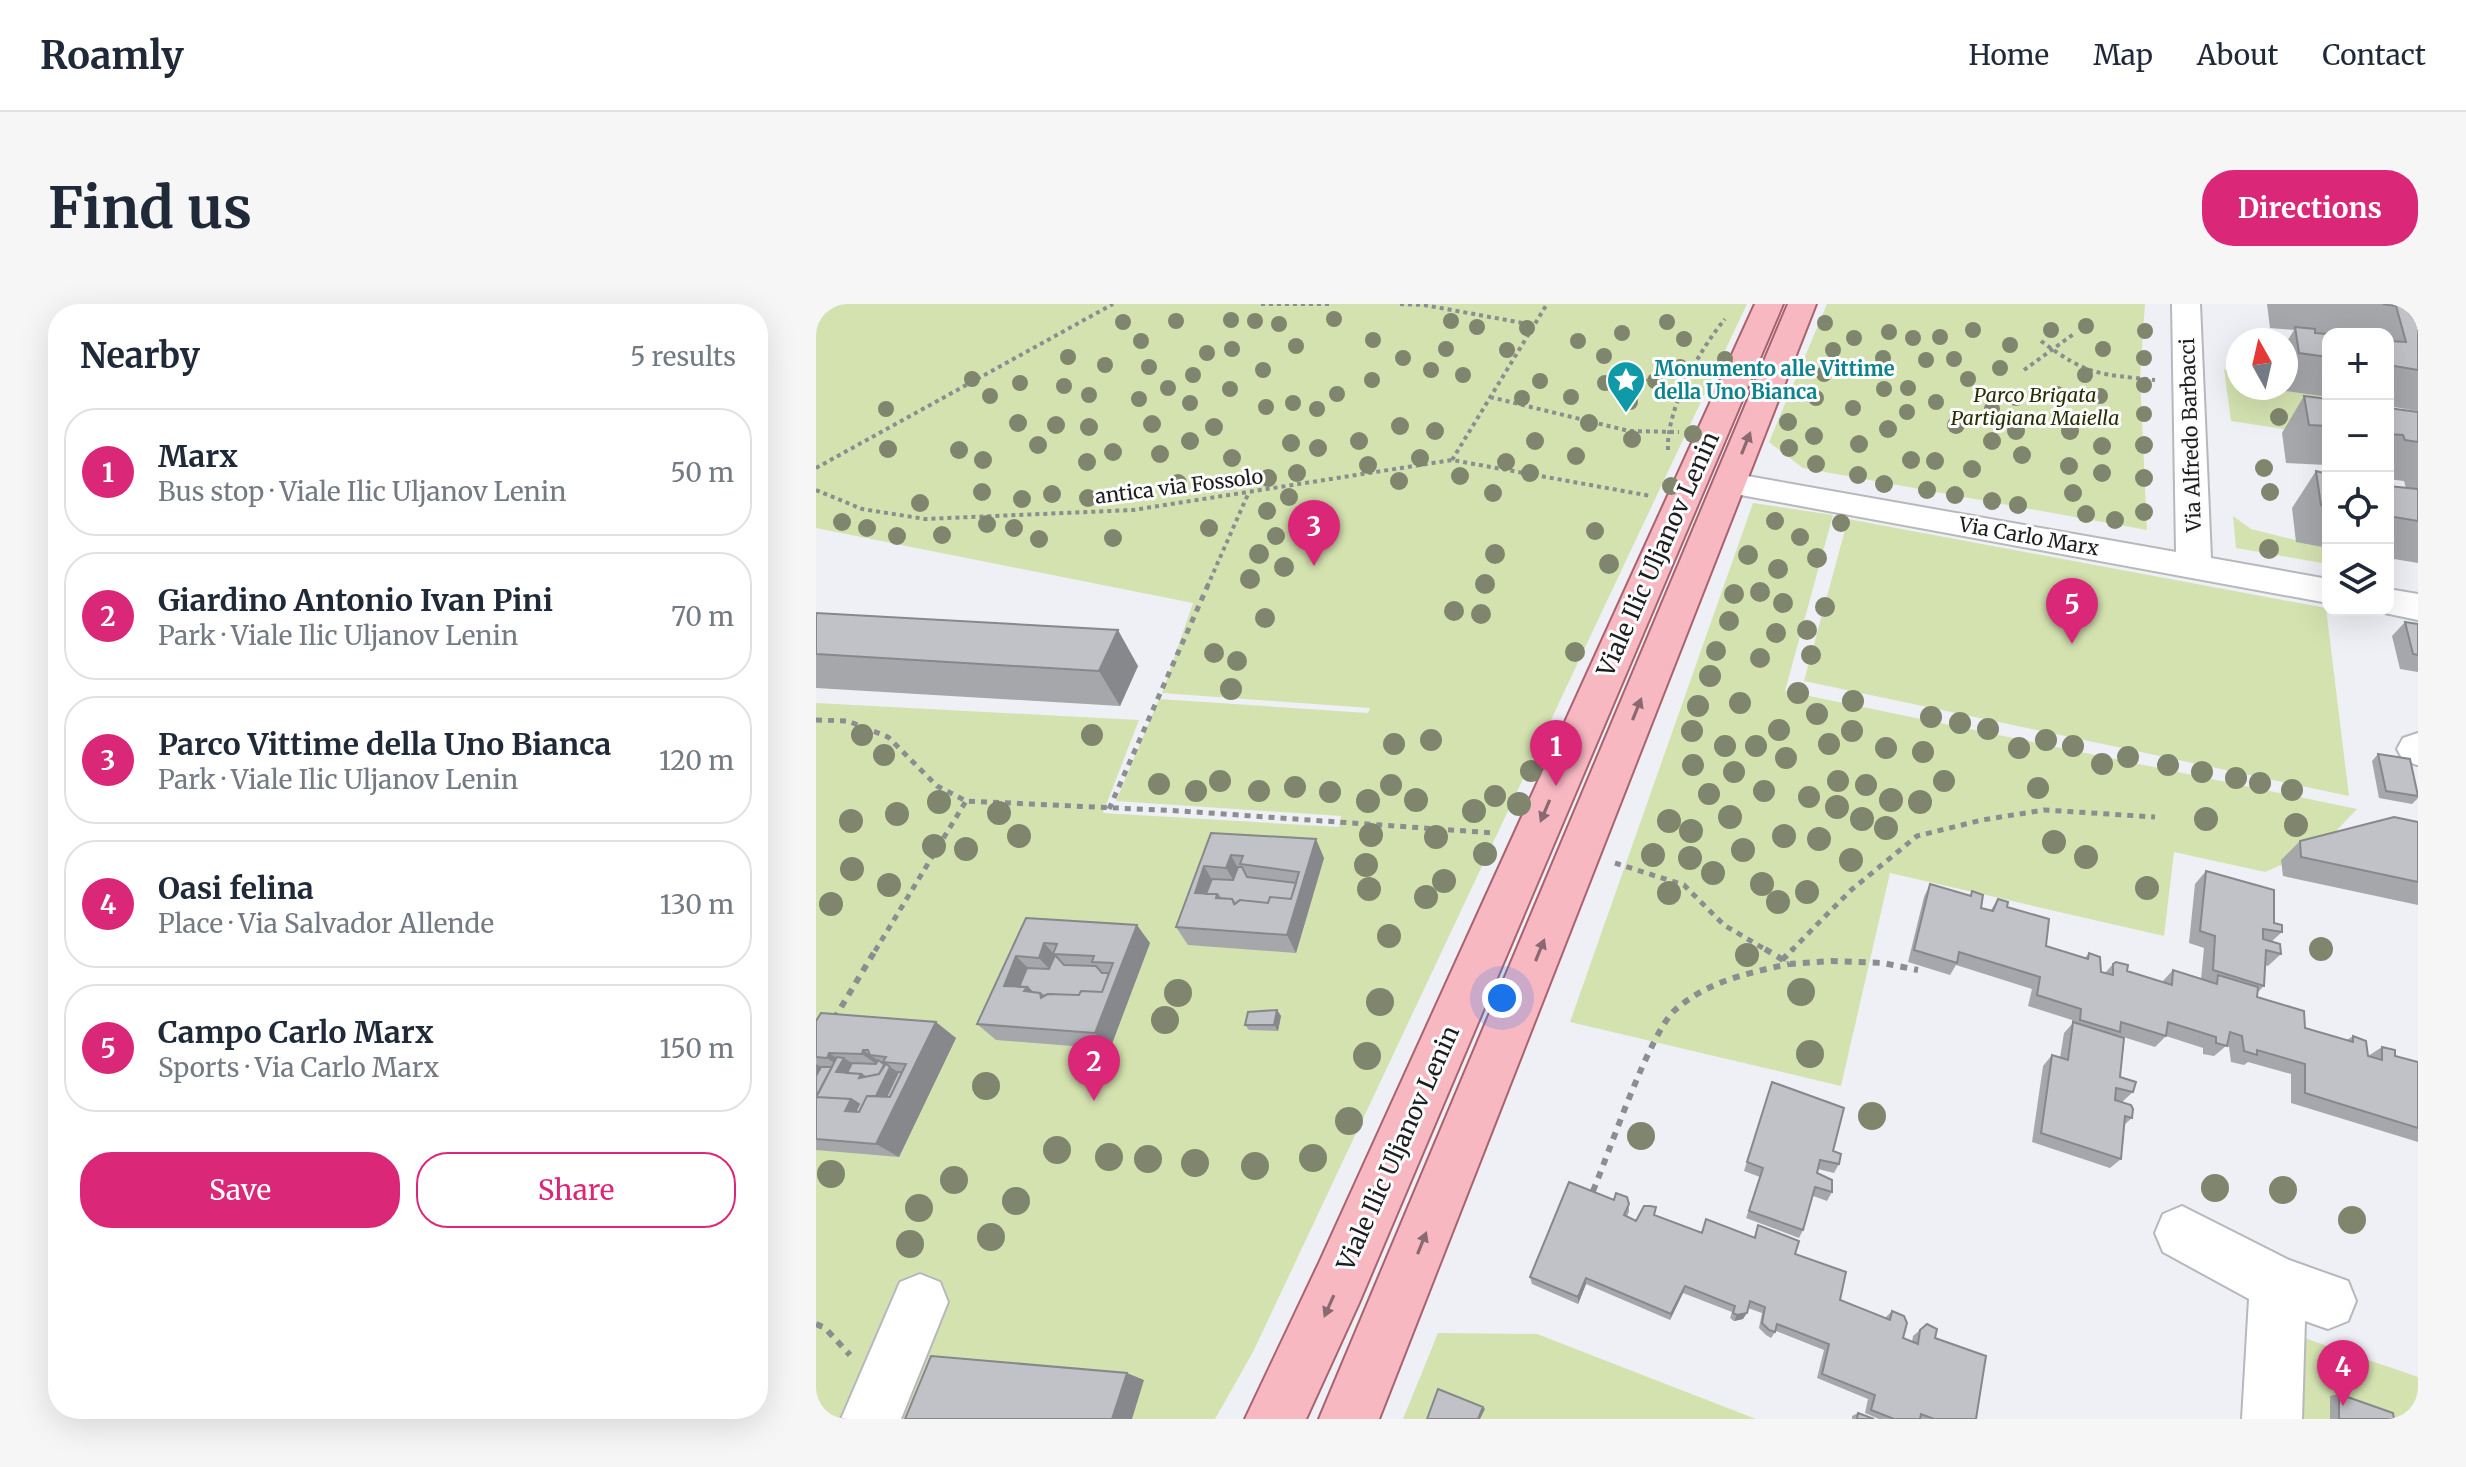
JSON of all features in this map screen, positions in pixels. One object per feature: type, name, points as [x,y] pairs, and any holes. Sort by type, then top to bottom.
[{"type":"main road","name":"Viale Ilic Uljanov Lenin","points":[[1275,1419],[1339,1283],[1769,304]]},
{"type":"main road","name":"Viale Ilic Uljanov Lenin","points":[[1349,1419],[1802,304]]},
{"type":"street","name":"Via Alfredo Barbacci","points":[[2186,304],[2194,566]]},
{"type":"street","name":"Via Carlo Marx","points":[[1730,483],[2322,590]]},
{"type":"street","points":[[2394,603],[2418,607]]},
{"type":"street","points":[[2182,1233],[2303,1292],[2272,1419]]},
{"type":"street","points":[[871,1419],[920,1302]]},
{"type":"path","points":[[816,468],[1113,304]]},
{"type":"path","points":[[1261,304],[1331,304]]},
{"type":"path","points":[[1400,304],[1424,305],[1534,325]]},
{"type":"path","points":[[1452,460],[1547,304]]},
{"type":"path","points":[[2024,370],[2075,333]]},
{"type":"path","points":[[2041,341],[2074,366],[2092,373],[2140,377]]},
{"type":"path","points":[[1643,379],[1651,384],[1683,391]]},
{"type":"path","points":[[1490,397],[1629,431],[1667,430]]},
{"type":"path","name":"antica via Fossolo","points":[[816,490],[862,509],[925,519],[1133,510],[1452,460],[1659,498]]},
{"type":"path","points":[[1109,809],[1249,492]]},
{"type":"path","points":[[816,720],[848,721],[888,737],[937,786],[966,801],[1506,834]]},
{"type":"path","points":[[826,1033],[966,801]]},
{"type":"path","points":[[1782,960],[1850,891],[1917,836],[1982,820],[2044,810],[2155,817]]},
{"type":"path","points":[[1610,862],[1684,885],[1724,925],[1790,964]]},
{"type":"path","points":[[1593,1191],[1652,1048],[1673,1012],[1702,991],[1730,977],[1790,964],[1831,961],[1883,963],[1918,970]]},
{"type":"green space","points":[[816,304],[1747,304],[1253,1352],[1215,1419],[816,1419],[816,703],[1139,720],[1103,813],[1339,827],[1341,816],[1116,801],[1159,699],[1368,713],[1370,708],[1162,693],[1193,603],[816,528]]},
{"type":"green space","name":"Parco Brigata Partigiana Maiella","points":[[1827,304],[2145,304],[2140,377],[2147,530],[1803,468],[1769,442]]},
{"type":"green space","points":[[2298,392],[2322,396],[2322,435],[2231,421],[2228,400],[2298,400]]},
{"type":"green space","points":[[1753,503],[1833,515],[1785,691],[2357,809],[2320,848],[2265,872],[2174,852],[2164,936],[1890,873],[1841,1086],[1570,1022]]},
{"type":"green space","points":[[2233,516],[2251,529],[2322,547],[2322,563],[2236,548]]},
{"type":"green space","points":[[1848,519],[2322,607],[2322,616],[2327,616],[2349,796],[1804,681]]},
{"type":"green space","points":[[2272,1327],[2418,1377],[2418,1419],[2269,1419]]},
{"type":"green space","points":[[1438,1333],[1537,1334],[1756,1419],[1403,1419]]},
{"type":"building","points":[[2383,304],[2418,304],[2418,370],[2394,366],[2394,341],[2406,342],[2396,306]]},
{"type":"building","points":[[2295,327],[2315,329],[2315,333],[2322,334],[2322,356],[2299,353],[2298,328]]},
{"type":"building","points":[[2304,396],[2322,398],[2322,426],[2309,425]]},
{"type":"building","points":[[2394,409],[2418,412],[2418,442],[2405,440],[2403,435],[2394,434]]},
{"type":"building","points":[[2316,471],[2322,472],[2321,505]]},
{"type":"building","points":[[2394,487],[2418,489],[2418,521],[2394,517]]},
{"type":"building","points":[[816,613],[1118,630],[1099,671],[816,654]]},
{"type":"building","points":[[2405,622],[2418,624],[2418,655],[2413,654]]},
{"type":"building","points":[[2378,754],[2410,759],[2418,796],[2386,791]]},
{"type":"building","points":[[2394,817],[2418,822],[2418,882],[2301,857],[2300,841]]},
{"type":"building","points":[[1211,833],[1316,839],[1287,935],[1176,927]],"holes":[[[1231,855],[1243,856],[1240,864],[1299,872],[1291,899],[1270,897],[1268,903],[1240,900],[1234,904],[1232,899],[1216,898],[1217,894],[1195,893],[1204,866],[1226,868]]]},
{"type":"building","points":[[1238,867],[1242,867],[1247,877],[1296,883],[1291,899],[1270,897],[1268,903],[1240,900],[1235,904],[1232,899],[1206,894],[1212,879],[1233,880]]},
{"type":"building","points":[[2206,871],[2274,890],[2274,923],[2282,925],[2282,932],[2263,929],[2263,939],[2280,944],[2281,954],[2266,950],[2264,986],[2213,970],[2215,936],[2200,931]]},
{"type":"building","points":[[1930,884],[1971,896],[1972,891],[1983,895],[1981,908],[1993,911],[1998,899],[2008,902],[2007,907],[2049,919],[2046,946],[2088,959],[2089,953],[2100,957],[2101,972],[2113,975],[2113,964],[2116,962],[2128,965],[2127,971],[2172,985],[2173,970],[2217,984],[2218,975],[2258,987],[2257,997],[2304,1011],[2305,1028],[2353,1042],[2353,1036],[2366,1041],[2368,1056],[2382,1060],[2382,1047],[2395,1050],[2395,1056],[2418,1062],[2418,1128],[2305,1093],[2305,1064],[2257,1050],[2257,1055],[2244,1051],[2242,1036],[2230,1032],[2227,1046],[2216,1043],[2216,1037],[2168,1022],[2166,1036],[2121,1022],[2120,1032],[2080,1020],[2081,1009],[2037,995],[2040,977],[1959,952],[1957,963],[1914,950]]},
{"type":"building","points":[[1026,918],[1137,925],[1095,1033],[977,1024]],"holes":[[[1044,943],[1057,944],[1053,954],[1094,956],[1092,962],[1113,963],[1102,992],[1048,994],[1041,998],[1040,993],[1024,991],[1027,987],[1004,986],[1016,956],[1039,958]]]},
{"type":"building","points":[[1055,955],[1064,965],[1096,966],[1102,973],[1109,973],[1102,992],[1081,991],[1079,995],[1043,996],[1027,987],[1019,987],[1027,968],[1049,969]]},
{"type":"building","points":[[1277,1010],[1274,1025],[1245,1025],[1248,1012]]},
{"type":"building","points":[[821,1013],[936,1022],[876,1144],[816,1139],[816,1097],[851,1099],[845,1111],[859,1112],[867,1096],[890,1097],[906,1064],[883,1062],[886,1057],[870,1055],[868,1050],[863,1050],[862,1054],[829,1053],[827,1058],[816,1057],[816,1021]]},
{"type":"building","points":[[2073,1022],[2124,1038],[2120,1077],[2136,1082],[2133,1092],[2116,1088],[2115,1100],[2131,1105],[2133,1109],[2132,1118],[2125,1116],[2121,1159],[2041,1133],[2052,1055],[2068,1060]]},
{"type":"building","points":[[837,1057],[844,1058],[836,1072],[861,1074],[859,1078],[879,1074],[885,1063],[890,1067],[876,1096],[867,1096],[859,1112],[855,1112],[859,1104],[851,1099],[816,1097]]},
{"type":"building","points":[[878,1060],[885,1065],[879,1074],[865,1077],[847,1073],[852,1063],[876,1064]]},
{"type":"building","points":[[821,1067],[832,1067],[818,1094],[816,1076]]},
{"type":"building","points":[[898,1072],[902,1072],[890,1097],[886,1097]]},
{"type":"building","points":[[1772,1082],[1844,1108],[1833,1151],[1841,1154],[1839,1164],[1820,1160],[1817,1173],[1832,1180],[1832,1192],[1815,1187],[1803,1230],[1749,1211],[1763,1168],[1747,1162]]},
{"type":"building","points":[[1569,1182],[1614,1200],[1616,1193],[1627,1197],[1629,1204],[1624,1215],[1636,1221],[1644,1206],[1650,1206],[1656,1207],[1654,1215],[1702,1233],[1706,1219],[1755,1238],[1758,1225],[1799,1241],[1795,1254],[1846,1272],[1840,1300],[1890,1320],[1892,1311],[1904,1316],[1907,1323],[1903,1338],[1918,1344],[1920,1330],[1927,1324],[1937,1329],[1935,1338],[1986,1356],[1976,1419],[1934,1419],[1921,1414],[1920,1419],[1894,1419],[1871,1410],[1875,1395],[1822,1374],[1829,1344],[1777,1324],[1775,1332],[1769,1330],[1762,1323],[1765,1307],[1750,1301],[1747,1313],[1737,1315],[1733,1313],[1735,1306],[1685,1286],[1671,1314],[1586,1278],[1578,1297],[1530,1277]]},
{"type":"building","points":[[931,1356],[1127,1373],[1112,1419],[905,1419]]},
{"type":"building","points":[[1438,1389],[1483,1407],[1478,1419],[1427,1419]]},
{"type":"building","points":[[2339,1394],[2393,1413],[2394,1419],[2339,1419]]},
{"type":"building","points":[[1858,1413],[1874,1419],[1857,1419]]},
{"type":"place","name":"Monumento alle Vittime della Uno Bianca","points":[[1626,414]]},
{"type":"place","name":"Parco Vittime della Uno Bianca","points":[[1314,566]]},
{"type":"place","name":"Campo Carlo Marx","points":[[2072,644]]},
{"type":"place","name":"Marx","points":[[1556,786]]},
{"type":"place","name":"Giardino Antonio Ivan Pini","points":[[1094,1101]]},
{"type":"place","name":"Oasi felina","points":[[2343,1406]]}]
